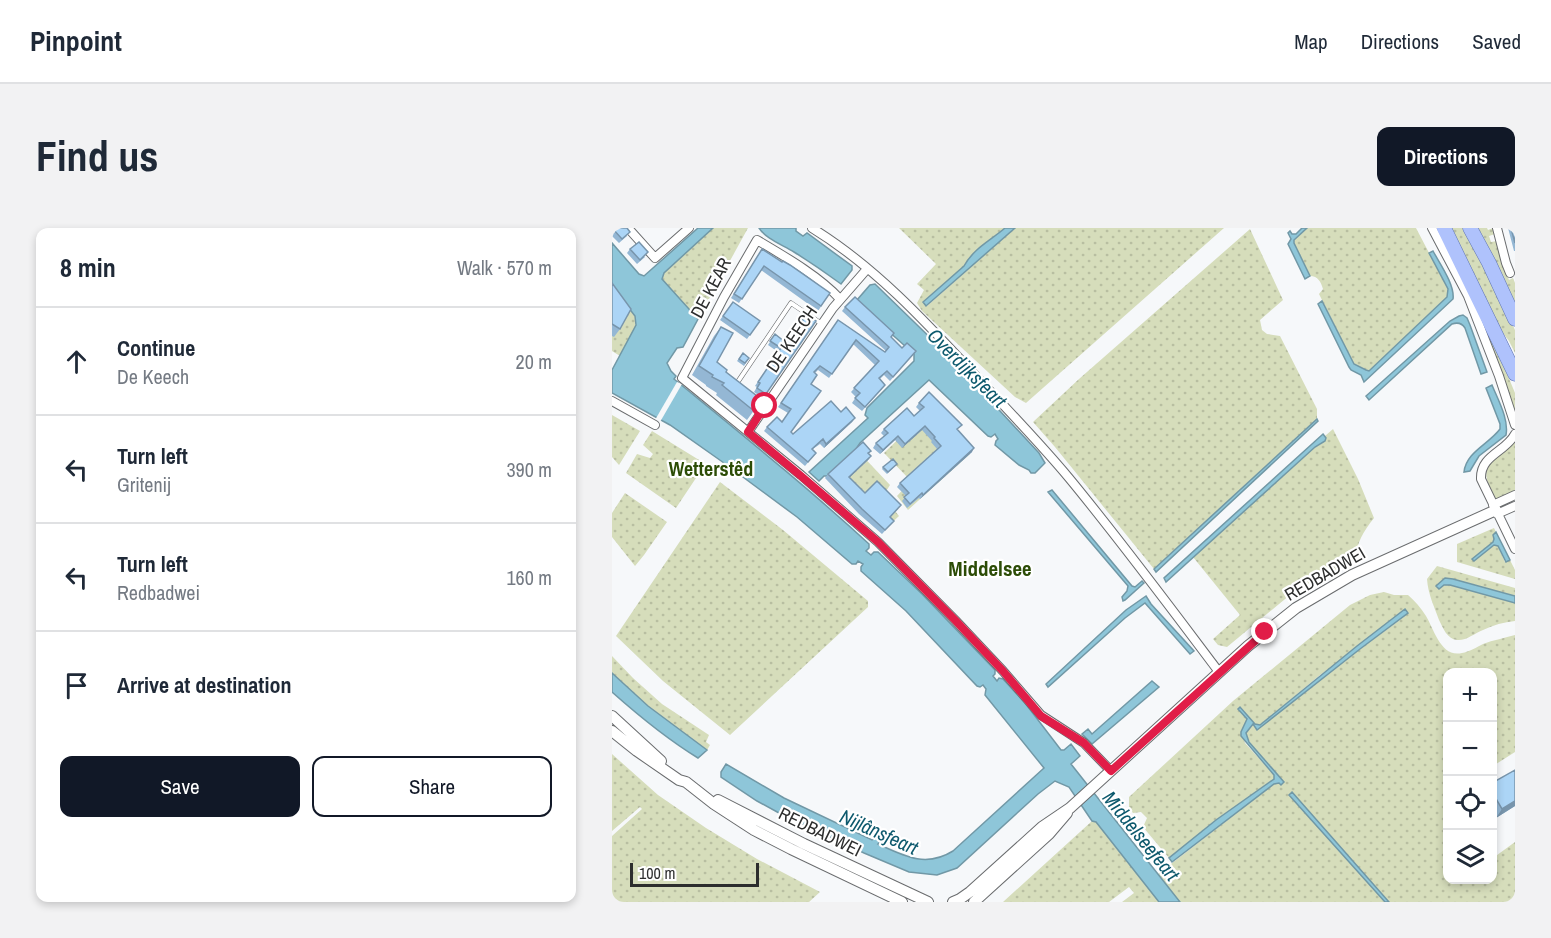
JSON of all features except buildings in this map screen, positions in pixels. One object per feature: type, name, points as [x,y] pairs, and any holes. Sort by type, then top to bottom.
[{"type":"main road","points":[[1444,228],[1515,374]]},
{"type":"main road","points":[[1470,228],[1515,319]]},
{"type":"street","points":[[628,228],[655,258],[689,228]]},
{"type":"street","points":[[812,228],[854,257],[908,305],[957,355],[1061,469],[1136,561],[1219,672]]},
{"type":"street","points":[[1432,228],[1468,296],[1515,425]]},
{"type":"street","points":[[1497,228],[1510,273]]},
{"type":"street","name":"DE KEAR","points":[[748,432],[682,378],[757,240],[783,255],[825,285],[840,299]]},
{"type":"street","name":"DE KEECH","points":[[748,432],[763,405],[840,299],[867,269]]},
{"type":"street","points":[[612,401],[655,425]]},
{"type":"street","points":[[748,432],[878,542],[1003,671],[1041,716],[1084,743],[1111,771]]},
{"type":"street","points":[[1515,434],[1510,442],[1487,460],[1480,472],[1481,479],[1515,549]]},
{"type":"street","name":"REDBADWEI","points":[[1070,808],[1219,672],[1282,618],[1321,592],[1370,566],[1495,509],[1515,495]]},
{"type":"street","name":"REDBADWEI","points":[[1495,509],[1515,506]]},
{"type":"street","name":"REDBADWEI","points":[[612,717],[714,804],[763,835],[902,902]]},
{"type":"street","name":"REDBADWEI","points":[[612,731],[679,780],[686,782]]},
{"type":"street","name":"REDBADWEI","points":[[699,792],[928,902]]},
{"type":"street","points":[[952,902],[970,892],[1042,827],[1070,808]]},
{"type":"street","points":[[974,902],[1049,834],[1070,808]]},
{"type":"lane","points":[[745,390],[737,383],[791,303],[822,324]]},
{"type":"green space","points":[[713,228],[748,228],[698,319],[662,280],[664,273]]},
{"type":"green space","points":[[899,228],[1005,228],[977,249],[964,266],[923,302],[927,306],[1015,228],[1224,228],[1026,403],[1015,397],[922,311],[917,303],[924,290],[917,284],[936,264]]},
{"type":"green space","points":[[1307,228],[1416,228],[1448,289],[1447,297],[1369,371],[1366,371],[1354,364],[1319,294],[1323,289],[1321,284],[1317,278],[1310,276],[1294,243],[1294,240]]},
{"type":"green space","points":[[1436,228],[1439,228],[1486,323],[1515,393],[1515,414]]},
{"type":"green space","points":[[1449,228],[1464,228],[1515,330],[1515,353],[1496,324]]},
{"type":"green space","points":[[1475,228],[1487,228],[1488,230],[1493,228],[1495,234],[1489,236],[1491,242],[1497,241],[1509,280],[1513,278],[1515,283],[1515,308]]},
{"type":"green space","points":[[1250,229],[1283,300],[1260,320],[1262,330],[1267,334],[1280,336],[1317,409],[1317,419],[1154,569],[1033,422]]},
{"type":"green space","points":[[612,286],[635,316],[636,321],[632,337],[620,356],[612,351]]},
{"type":"green space","points":[[931,407],[970,454],[908,510],[897,496],[909,483],[909,479],[884,453]]},
{"type":"green space","points":[[612,415],[640,431],[619,465],[612,457]]},
{"type":"green space","points":[[1333,429],[1374,518],[1361,538],[1355,560],[1296,590],[1227,647],[1218,645],[1213,639],[1240,615],[1193,557],[1321,444],[1326,439],[1325,436]]},
{"type":"green space","points":[[652,431],[704,463],[676,508],[626,473],[637,454],[650,458],[653,454],[643,445]]},
{"type":"green space","points":[[1515,442],[1515,492],[1496,501],[1486,472],[1492,461]]},
{"type":"green space","points":[[856,449],[890,485],[883,496],[899,516],[882,532],[827,476]]},
{"type":"green space","points":[[720,482],[783,530],[868,601],[868,607],[730,735],[663,681],[616,636]]},
{"type":"green space","points":[[625,493],[667,522],[635,566],[612,537],[612,513]]},
{"type":"green space","points":[[1494,528],[1496,532],[1493,535],[1493,542],[1472,559],[1474,561],[1494,545],[1498,546],[1505,562],[1510,560],[1515,570],[1515,579],[1457,562],[1457,544]]},
{"type":"green space","points":[[1437,566],[1515,588],[1515,596],[1449,578],[1443,580],[1444,585],[1515,603],[1515,621],[1491,627],[1464,639],[1451,638],[1439,620],[1429,590],[1427,579]]},
{"type":"green space","points":[[1384,592],[1408,595],[1424,613],[1443,647],[1455,653],[1465,652],[1515,635],[1515,752],[1497,763],[1497,668],[1443,668],[1443,884],[1497,884],[1497,855],[1515,842],[1515,902],[1389,902],[1292,793],[1290,795],[1385,902],[1180,902],[1158,874],[1274,784],[1279,783],[1273,770],[1249,740],[1246,733],[1252,724],[1258,729],[1408,614],[1320,675],[1260,725],[1255,724],[1240,707],[1238,709],[1247,719],[1241,732],[1245,743],[1274,775],[1274,779],[1216,820],[1169,858],[1143,827],[1147,818],[1141,812],[1133,813],[1129,808],[1129,797],[1233,701],[1350,605],[1370,595]]},
{"type":"green space","points":[[612,656],[662,704],[709,735],[706,742],[710,745],[707,750],[648,706],[615,676],[612,673]]},
{"type":"green space","points":[[612,754],[658,795],[706,828],[757,859],[820,892],[809,902],[612,902],[612,836],[642,809],[640,807],[612,831]]},
{"type":"green space","points":[[1092,821],[1096,822],[1159,902],[1122,902],[1134,893],[1129,887],[1109,902],[1003,902]]},
{"type":"water","points":[[698,228],[713,228],[664,273],[662,279],[698,319],[683,347],[677,348],[667,363],[676,376],[674,379],[845,522],[869,544],[866,551],[871,555],[878,552],[922,594],[995,670],[993,676],[997,681],[999,678],[1003,679],[1025,703],[1061,750],[1071,744],[1080,756],[1071,764],[1180,902],[1159,902],[1096,822],[1092,821],[1069,787],[1055,781],[957,868],[937,875],[909,872],[864,853],[779,813],[721,777],[726,764],[784,798],[872,840],[886,830],[889,832],[878,844],[906,856],[934,859],[953,851],[1044,768],[985,695],[986,689],[983,685],[977,686],[906,611],[861,571],[863,564],[858,561],[852,564],[797,517],[670,425],[612,393],[612,370],[636,325],[635,316],[612,286],[612,243],[639,274],[644,276]]},
{"type":"water","points":[[759,228],[796,228],[796,231],[803,236],[807,233],[852,266],[852,270],[841,284],[770,239]]},
{"type":"water","points":[[1005,228],[1015,228],[926,306],[923,302],[964,266],[977,249]]},
{"type":"water","points":[[1302,228],[1307,228],[1294,240],[1294,243],[1310,276],[1305,279],[1288,244],[1291,239],[1288,233],[1290,231],[1296,234]]},
{"type":"water","points":[[1433,251],[1449,281],[1453,299],[1364,382],[1361,375],[1349,367],[1318,304],[1322,301],[1354,364],[1369,371],[1447,297],[1448,289],[1429,253]]},
{"type":"water","points":[[875,284],[949,356],[1039,453],[1045,463],[1035,473],[1019,465],[995,445],[998,439],[995,434],[988,436],[929,380],[827,476],[819,481],[809,472],[868,418],[865,415],[867,408],[914,361],[914,354],[859,305],[857,300],[870,285]]},
{"type":"water","points":[[1463,315],[1470,325],[1487,372],[1481,374],[1465,328],[1461,324],[1454,323],[1369,400],[1366,396],[1450,321]]},
{"type":"water","points":[[1492,385],[1504,416],[1506,435],[1479,456],[1470,471],[1464,472],[1473,454],[1500,429],[1486,388]]},
{"type":"water","points":[[1317,419],[1318,421],[1156,572],[1154,569]]},
{"type":"water","points":[[1323,434],[1325,441],[1315,447],[1166,582],[1164,578]]},
{"type":"water","points":[[1052,490],[1132,586],[1135,587],[1142,581],[1144,583],[1125,600],[1123,601],[1122,597],[1128,586],[1048,492]]},
{"type":"water","points":[[1496,532],[1510,560],[1506,562],[1498,546],[1494,545],[1474,561],[1472,559],[1493,542],[1493,535]]},
{"type":"water","points":[[1445,578],[1515,596],[1515,603],[1450,585],[1444,585],[1439,589],[1436,586]]},
{"type":"water","points":[[1146,596],[1194,651],[1190,654],[1145,603],[1048,687],[1046,684],[1126,610]]},
{"type":"water","points":[[1405,609],[1408,613],[1257,730],[1253,724],[1246,733],[1249,742],[1284,782],[1281,785],[1274,784],[1172,862],[1169,858],[1216,820],[1274,779],[1274,775],[1241,736],[1247,719],[1238,709],[1240,707],[1255,724],[1260,725]]},
{"type":"water","points":[[612,673],[648,706],[707,750],[698,758],[643,718],[612,692]]},
{"type":"water","points":[[1152,681],[1159,687],[1092,744],[1082,734],[1088,729],[1092,734]]},
{"type":"water","points":[[1292,792],[1389,902],[1385,902],[1289,795]]},
{"type":"pier","points":[[677,382],[682,384],[660,422],[655,420]]},
{"type":"district","name":"Wetterstêd","points":[[711,469]]},
{"type":"district","name":"Middelsee","points":[[990,569]]},
{"type":"route","points":[[765,406],[748,432],[878,542],[1003,671],[1041,716],[1084,743],[1111,771],[1265,632]]},
{"type":"water label","name":"Overdijksfeart","points":[[967,368]]},
{"type":"water label","name":"Nijlânsfeart","points":[[879,832]]},
{"type":"water label","name":"Middelseefeart","points":[[1141,836]]}]
